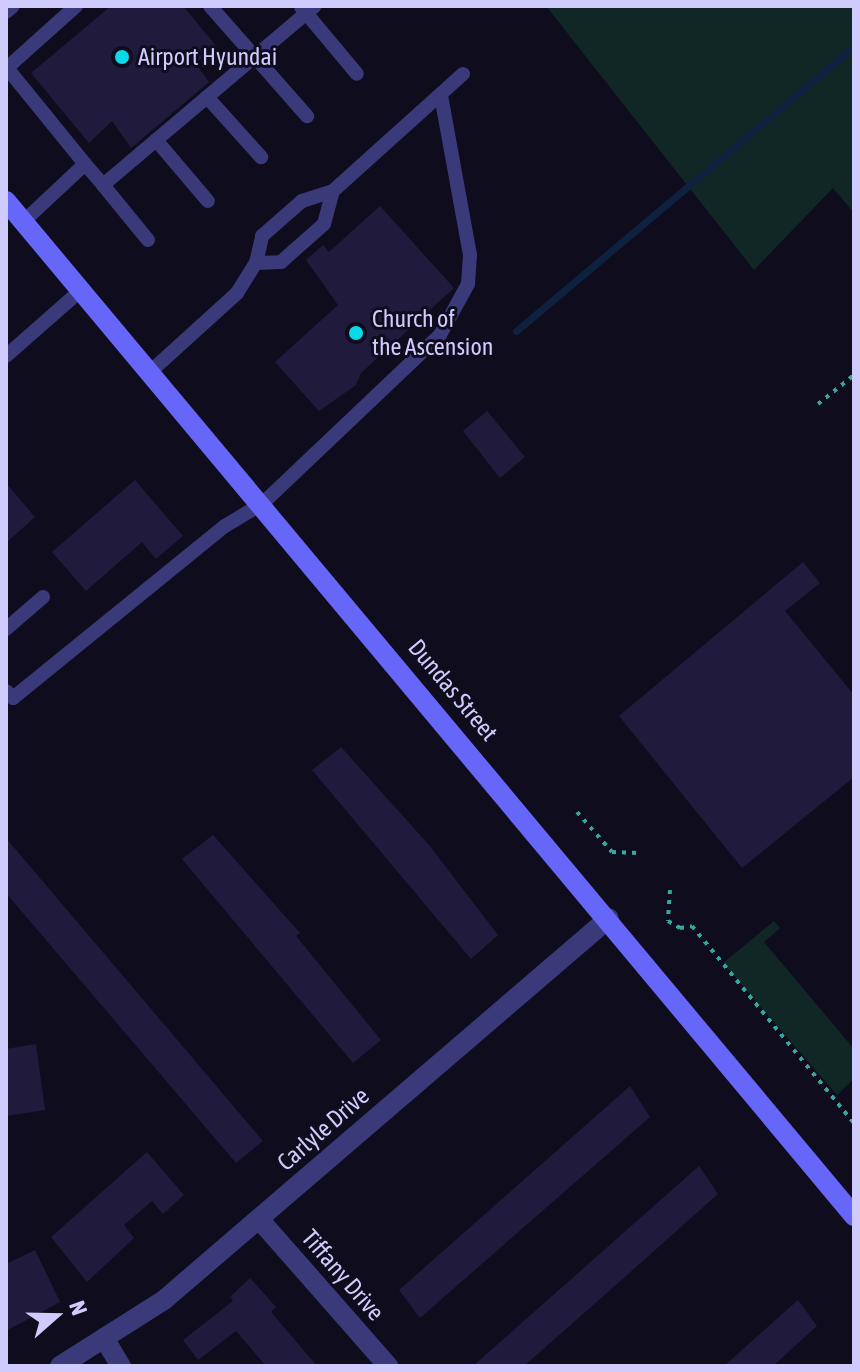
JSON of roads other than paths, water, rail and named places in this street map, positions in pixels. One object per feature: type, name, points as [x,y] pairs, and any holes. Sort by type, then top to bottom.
[{"type":"main road","name":"Dundas Street","points":[[6,201],[263,503],[854,1216]]},
{"type":"street","name":"Carlyle Drive","points":[[60,1366],[164,1300],[609,918]]},
{"type":"street","name":"Tiffany Drive","points":[[259,1219],[388,1366]]},
{"type":"street","points":[[104,1338],[121,1366]]},
{"type":"lane","points":[[6,12],[13,6]]},
{"type":"lane","points":[[76,6],[7,68],[148,240]]},
{"type":"lane","points":[[210,6],[307,116]]},
{"type":"lane","points":[[103,185],[307,8],[357,74]]},
{"type":"lane","points":[[150,372],[237,293],[256,263],[262,236],[302,201],[333,191],[463,74]]},
{"type":"lane","points":[[6,691],[13,698],[225,526],[263,503],[440,335],[468,284],[466,225],[441,95]]},
{"type":"lane","points":[[207,97],[261,157]]},
{"type":"lane","points":[[156,140],[208,201]]},
{"type":"lane","points":[[23,222],[85,164]]},
{"type":"lane","points":[[256,263],[281,262],[324,224],[333,191]]},
{"type":"lane","points":[[6,356],[81,290]]},
{"type":"lane","points":[[6,629],[43,597]]},
{"type":"waterway","points":[[516,331],[854,46]]},
{"type":"place","name":"Airport Hyundai","points":[[122,57]]},
{"type":"place","name":"Church of the Ascension","points":[[356,333]]}]
